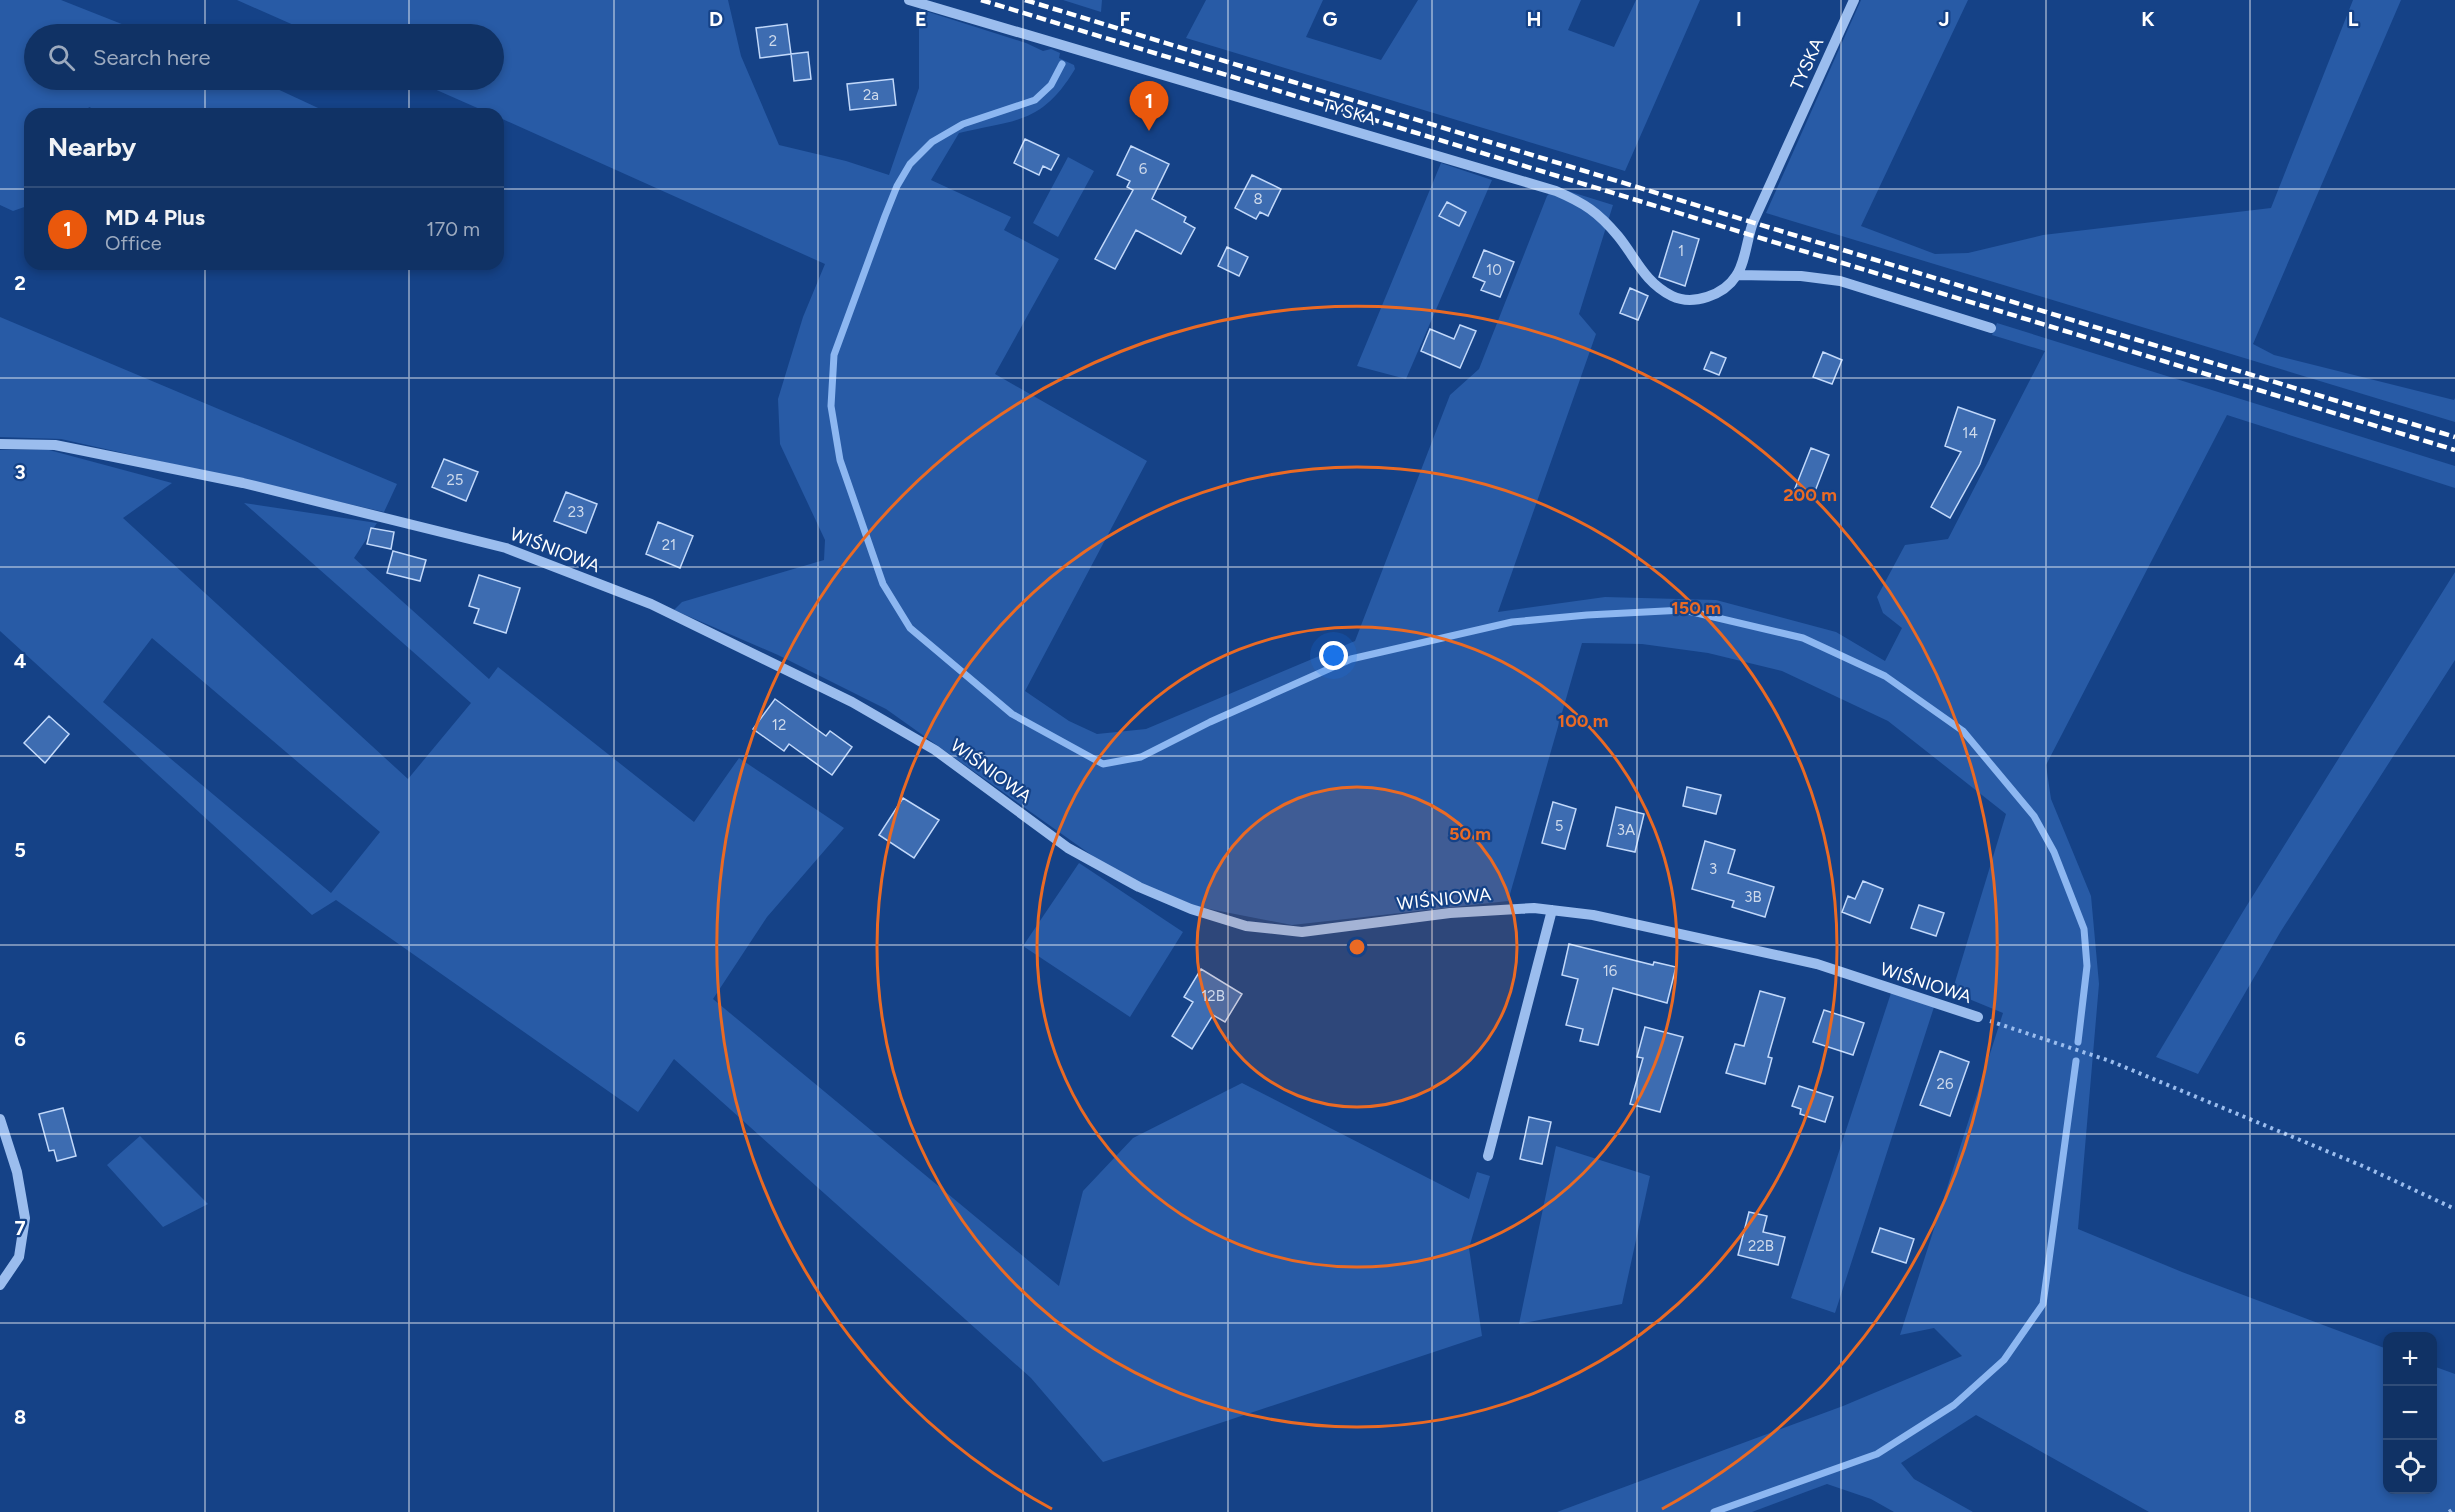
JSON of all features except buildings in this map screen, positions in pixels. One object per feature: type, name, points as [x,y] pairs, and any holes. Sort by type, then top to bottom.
[{"type":"street","name":"TYSKA","points":[[909,0],[1556,191],[1583,202],[1601,218],[1619,237],[1648,279],[1675,297],[1689,300],[1721,291],[1737,275],[1753,222],[1854,0]]},
{"type":"street","points":[[1737,275],[1800,276],[1840,281],[1991,328]]},
{"type":"street","name":"WIŚNIOWA","points":[[0,444],[56,445],[231,481],[506,548],[651,604],[842,697],[934,750],[1068,848],[1139,888],[1191,909],[1246,926],[1302,932],[1450,913],[1534,908],[1593,915],[1817,964],[1978,1017]]},
{"type":"street","points":[[1488,1156],[1552,910]]},
{"type":"street","points":[[0,1119],[17,1172],[24,1218],[19,1257],[0,1285]]},
{"type":"path","points":[[1978,1017],[2110,1061],[2366,1167],[2455,1209]]},
{"type":"path","points":[[2449,1512],[2455,1508]]},
{"type":"shaded area","points":[[0,0],[61,0],[122,24],[24,24],[24,90],[279,90],[318,108],[24,108],[24,207],[13,211],[0,205]]},
{"type":"shaded area","points":[[237,0],[728,0],[741,56],[779,145],[846,161],[889,175],[919,88],[919,9],[1026,43],[1043,51],[1051,49],[1060,53],[1059,58],[1074,65],[1075,69],[1063,87],[1039,110],[1012,122],[959,133],[931,180],[1011,217],[1004,230],[1059,259],[995,374],[1147,461],[1025,691],[1069,721],[1097,734],[1146,729],[1355,641],[1450,395],[1479,369],[1547,196],[1555,187],[1613,205],[1579,314],[1596,334],[1498,612],[1605,597],[1716,600],[1836,632],[1885,661],[1902,628],[1883,613],[1877,597],[1905,545],[1948,539],[2045,351],[1992,335],[1997,323],[2455,466],[2455,488],[2227,415],[2046,765],[2051,799],[2091,896],[2099,984],[2078,1229],[2182,1272],[2383,1347],[2383,1494],[2437,1494],[2437,1367],[2455,1374],[2455,1512],[2149,1512],[1976,1415],[1901,1463],[1914,1479],[1973,1512],[1894,1512],[1871,1499],[1827,1484],[1752,1512],[1557,1512],[1843,1406],[1962,1356],[1934,1328],[1900,1335],[2003,1013],[1952,992],[2006,814],[1888,721],[1782,671],[1708,653],[1642,644],[1582,643],[1508,901],[1292,925],[1199,907],[1147,886],[1104,864],[886,709],[778,655],[674,610],[682,602],[824,560],[825,540],[780,444],[778,399],[803,317],[825,264],[504,120],[504,108],[477,108],[437,90],[504,90],[504,24],[291,24]]},
{"type":"shaded area","points":[[1063,0],[1102,0],[1101,12]]},
{"type":"shaded area","points":[[1206,0],[1323,0],[1306,37],[1381,60],[1418,0],[1581,0],[1568,30],[1614,47],[1636,0],[1700,0],[1625,171],[1186,38]]},
{"type":"shaded area","points":[[1861,0],[1968,0],[1861,226],[1935,254],[1968,253],[2043,235],[2271,208],[2353,0],[2401,0],[2253,344],[2274,355],[2454,400],[2455,398],[2455,422],[1766,213]]},
{"type":"shaded area","points":[[1068,157],[1094,171],[1058,237],[1033,223]]},
{"type":"shaded area","points":[[1441,163],[1492,180],[1406,379],[1357,366]]},
{"type":"shaded area","points":[[0,317],[397,484],[384,512],[61,439],[0,437]]},
{"type":"shaded area","points":[[0,450],[49,450],[172,483],[123,518],[408,779],[471,703],[244,503],[377,523],[354,558],[489,679],[498,667],[694,822],[739,758],[844,828],[767,917],[713,999],[1059,1286],[1083,1191],[1133,1138],[1242,1083],[1469,1199],[1477,1172],[1490,1176],[1469,1248],[1482,1336],[1103,1462],[1031,1378],[674,1059],[638,1112],[336,900],[312,915],[0,631]],"holes":[[[152,638],[380,832],[331,893],[103,702]]]},
{"type":"shaded area","points":[[2455,572],[2455,660],[2281,931],[2198,1074],[2156,1057],[2244,910]]},
{"type":"shaded area","points":[[1079,863],[1183,932],[1130,1017],[1023,946]]},
{"type":"shaded area","points":[[1891,993],[1934,1007],[1835,1313],[1791,1298]]},
{"type":"shaded area","points":[[140,1136],[208,1204],[163,1227],[107,1165]]},
{"type":"shaded area","points":[[1556,1146],[1650,1176],[1622,1304],[1519,1324]]},
{"type":"waterway","points":[[1062,64],[1051,85],[1035,100],[963,124],[932,142],[910,164],[897,186],[885,216],[834,355],[831,406],[840,460],[883,584],[910,628],[1012,714],[1103,764],[1141,757],[1210,722],[1351,659],[1512,622],[1684,610],[1803,638],[1885,676],[1963,731],[2034,816],[2054,852],[2084,929],[2087,966],[2078,1042]]},
{"type":"waterway","points":[[1714,1512],[1877,1454],[1954,1405],[2004,1360],[2043,1304],[2076,1061]]},
{"type":"railway","points":[[981,0],[2455,450]]},
{"type":"railway","points":[[1025,0],[2455,437]]},
{"type":"place","name":"MD 4 Plus","points":[[1149,131]]}]
